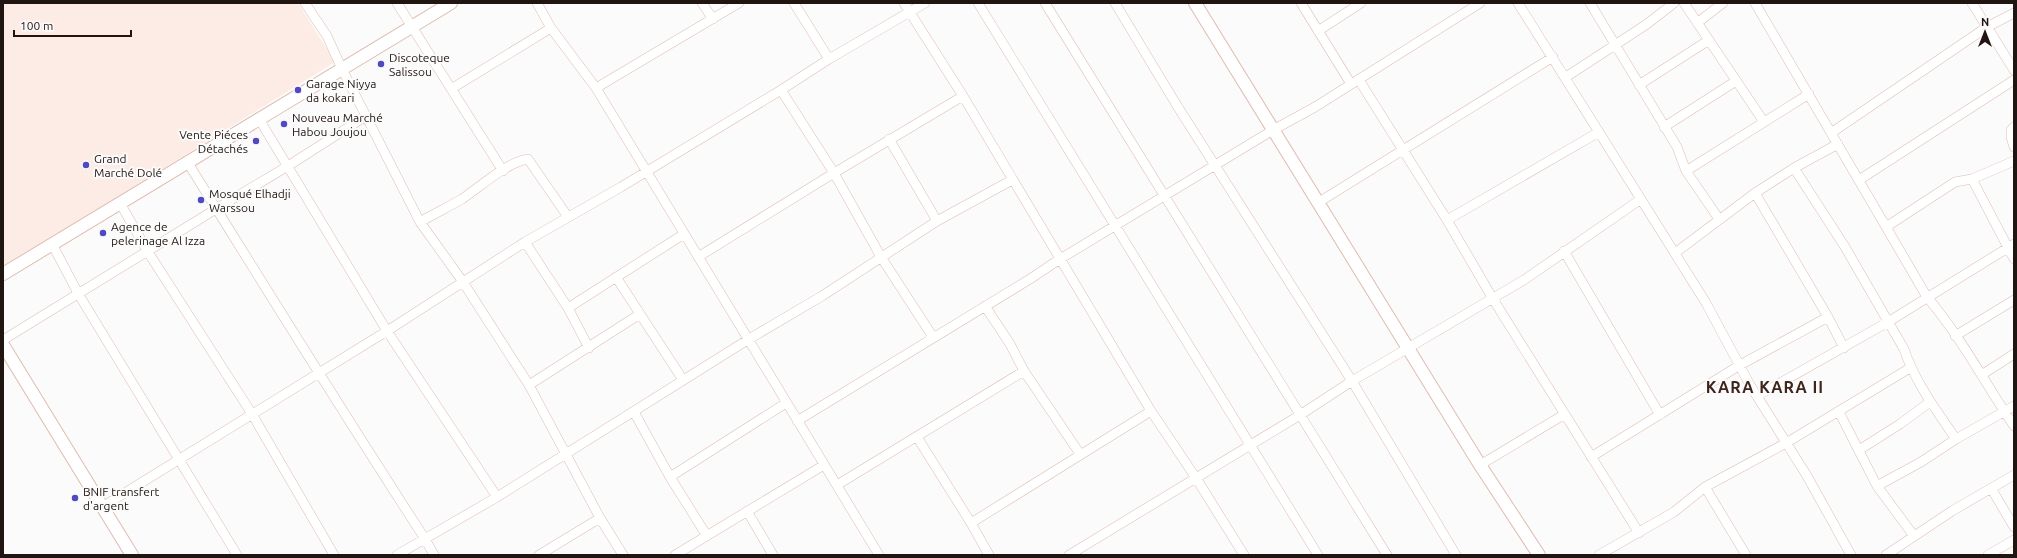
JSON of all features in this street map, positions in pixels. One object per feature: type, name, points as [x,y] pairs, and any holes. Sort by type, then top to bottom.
[{"type":"street","points":[[305,3],[327,36],[342,69],[420,222],[463,282],[529,385],[600,518],[623,555]]},
{"type":"street","points":[[397,3],[411,28],[452,89],[503,171]]},
{"type":"street","points":[[3,274],[451,3]]},
{"type":"street","points":[[538,3],[551,28],[596,88],[880,555]]},
{"type":"street","points":[[702,3],[713,19]]},
{"type":"street","points":[[596,88],[739,3]]},
{"type":"street","points":[[794,3],[829,59]]},
{"type":"street","points":[[904,3],[963,96],[1151,411],[1196,478],[1244,555]]},
{"type":"street","points":[[102,507],[387,331],[525,242],[646,172],[829,59],[910,13],[924,3]]},
{"type":"street","points":[[978,3],[1114,227],[1318,555]]},
{"type":"street","points":[[1045,3],[1387,555]]},
{"type":"street","points":[[1115,3],[1214,165],[1352,380],[1456,555]]},
{"type":"street","points":[[1195,3],[1480,465],[1539,555]]},
{"type":"street","points":[[1302,3],[1318,31],[1404,151],[1447,220],[1493,299],[1639,533]]},
{"type":"street","points":[[1318,31],[1361,3]]},
{"type":"street","points":[[797,420],[985,306],[1060,258],[1355,82],[1480,3]]},
{"type":"street","points":[[1518,3],[1566,77],[1706,302],[1757,396],[1786,442],[1851,555]]},
{"type":"street","points":[[1590,3],[1638,85],[1677,147],[1686,171],[1719,219]]},
{"type":"street","points":[[1566,77],[1647,24],[1674,3]]},
{"type":"street","points":[[1684,3],[1764,122]]},
{"type":"street","points":[[1697,22],[1722,3]]},
{"type":"street","points":[[1755,3],[1927,297],[1945,318],[1955,336],[1983,374],[2014,426]]},
{"type":"street","points":[[1972,3],[2014,70]]},
{"type":"street","points":[[1831,133],[1987,28],[2014,13]]},
{"type":"street","points":[[452,89],[551,28]]},
{"type":"street","points":[[1638,85],[1709,40]]},
{"type":"street","points":[[1319,202],[1404,151],[1553,57]]},
{"type":"street","points":[[1859,180],[2014,80]]},
{"type":"street","points":[[1664,126],[1736,81]]},
{"type":"street","points":[[781,90],[834,172],[880,257],[933,337]]},
{"type":"street","points":[[1686,171],[1809,94]]},
{"type":"street","points":[[698,257],[834,172],[963,96]]},
{"type":"street","points":[[3,340],[79,295],[216,208],[288,166],[366,116]]},
{"type":"street","points":[[259,119],[387,331],[497,497]]},
{"type":"street","points":[[2014,127],[2011,130],[2011,137],[2014,147]]},
{"type":"street","points":[[1447,220],[1599,132]]},
{"type":"street","points":[[889,140],[938,221]]},
{"type":"street","points":[[1675,253],[1719,219],[1755,194],[1794,168],[1838,144]]},
{"type":"street","points":[[420,222],[462,199],[503,171],[523,160],[528,159],[568,217]]},
{"type":"street","points":[[1886,227],[1955,182],[1972,179],[2014,161]]},
{"type":"street","points":[[188,163],[287,320],[318,374],[434,555]]},
{"type":"street","points":[[1794,168],[1845,247],[1904,349],[1910,368],[1930,402],[1956,438]]},
{"type":"street","points":[[1972,179],[2011,246],[2014,259]]},
{"type":"street","points":[[398,555],[497,497],[748,339],[822,296],[880,257],[938,221],[1012,180]]},
{"type":"street","points":[[1755,194],[1828,317],[1844,348]]},
{"type":"street","points":[[1068,555],[1251,446],[1352,380],[1524,280],[1641,199]]},
{"type":"street","points":[[120,203],[148,252],[252,414],[334,555]]},
{"type":"street","points":[[568,308],[684,234]]},
{"type":"street","points":[[525,242],[568,308],[589,348]]},
{"type":"street","points":[[52,244],[79,295],[238,555]]},
{"type":"street","points":[[1757,396],[1844,348],[2011,246]]},
{"type":"street","points":[[1564,251],[1660,415]]},
{"type":"street","points":[[616,277],[683,380]]},
{"type":"street","points":[[1955,336],[2014,300]]},
{"type":"street","points":[[985,306],[1010,344],[1024,371],[1080,454]]},
{"type":"street","points":[[529,385],[640,314]]},
{"type":"street","points":[[1592,457],[1740,365],[1828,317]]},
{"type":"street","points":[[3,345],[132,555]]},
{"type":"street","points":[[1983,374],[2014,354]]},
{"type":"street","points":[[1599,555],[1674,512],[1705,487],[1839,412],[1910,368]]},
{"type":"street","points":[[837,485],[917,438],[1024,371]]},
{"type":"street","points":[[670,477],[786,402]]},
{"type":"street","points":[[1859,450],[1900,424],[1930,402]]},
{"type":"street","points":[[1877,486],[1921,462],[1956,438],[2014,406]]},
{"type":"street","points":[[971,523],[1016,497],[1080,454],[1151,411]]},
{"type":"street","points":[[634,412],[670,477],[707,536]]},
{"type":"street","points":[[1839,412],[1877,486],[1914,536]]},
{"type":"street","points":[[1480,465],[1565,414]]},
{"type":"street","points":[[917,438],[971,523],[989,555]]},
{"type":"street","points":[[675,555],[824,465]]},
{"type":"street","points":[[1886,555],[1914,536],[2014,475]]},
{"type":"street","points":[[1705,487],[1746,555]]},
{"type":"street","points":[[1991,488],[2014,527]]},
{"type":"street","points":[[746,511],[773,555]]},
{"type":"street","points":[[539,555],[600,518]]},
{"type":"street","points":[[1988,555],[2014,540]]},
{"type":"shaded area","name":"Grand Marché Dolé","points":[[3,3],[298,3],[335,62],[3,268]]},
{"type":"place","name":"Discoteque Salissou","points":[[381,64]]},
{"type":"place","name":"Garage Niyya da kokari","points":[[298,90]]},
{"type":"place","name":"Nouveau Marché Habou Joujou","points":[[284,124]]},
{"type":"place","name":"Vente Piéces Détachés","points":[[256,141]]},
{"type":"place","name":"Grand Marché Dolé","points":[[86,165]]},
{"type":"place","name":"Mosqué Elhadji Warssou","points":[[201,200]]},
{"type":"place","name":"Agence de pelerinage Al Izza","points":[[103,233]]},
{"type":"place","name":"BNIF transfert d'argent","points":[[75,498]]},
{"type":"district","name":"KARA KARA II","points":[[1765,387]]}]
